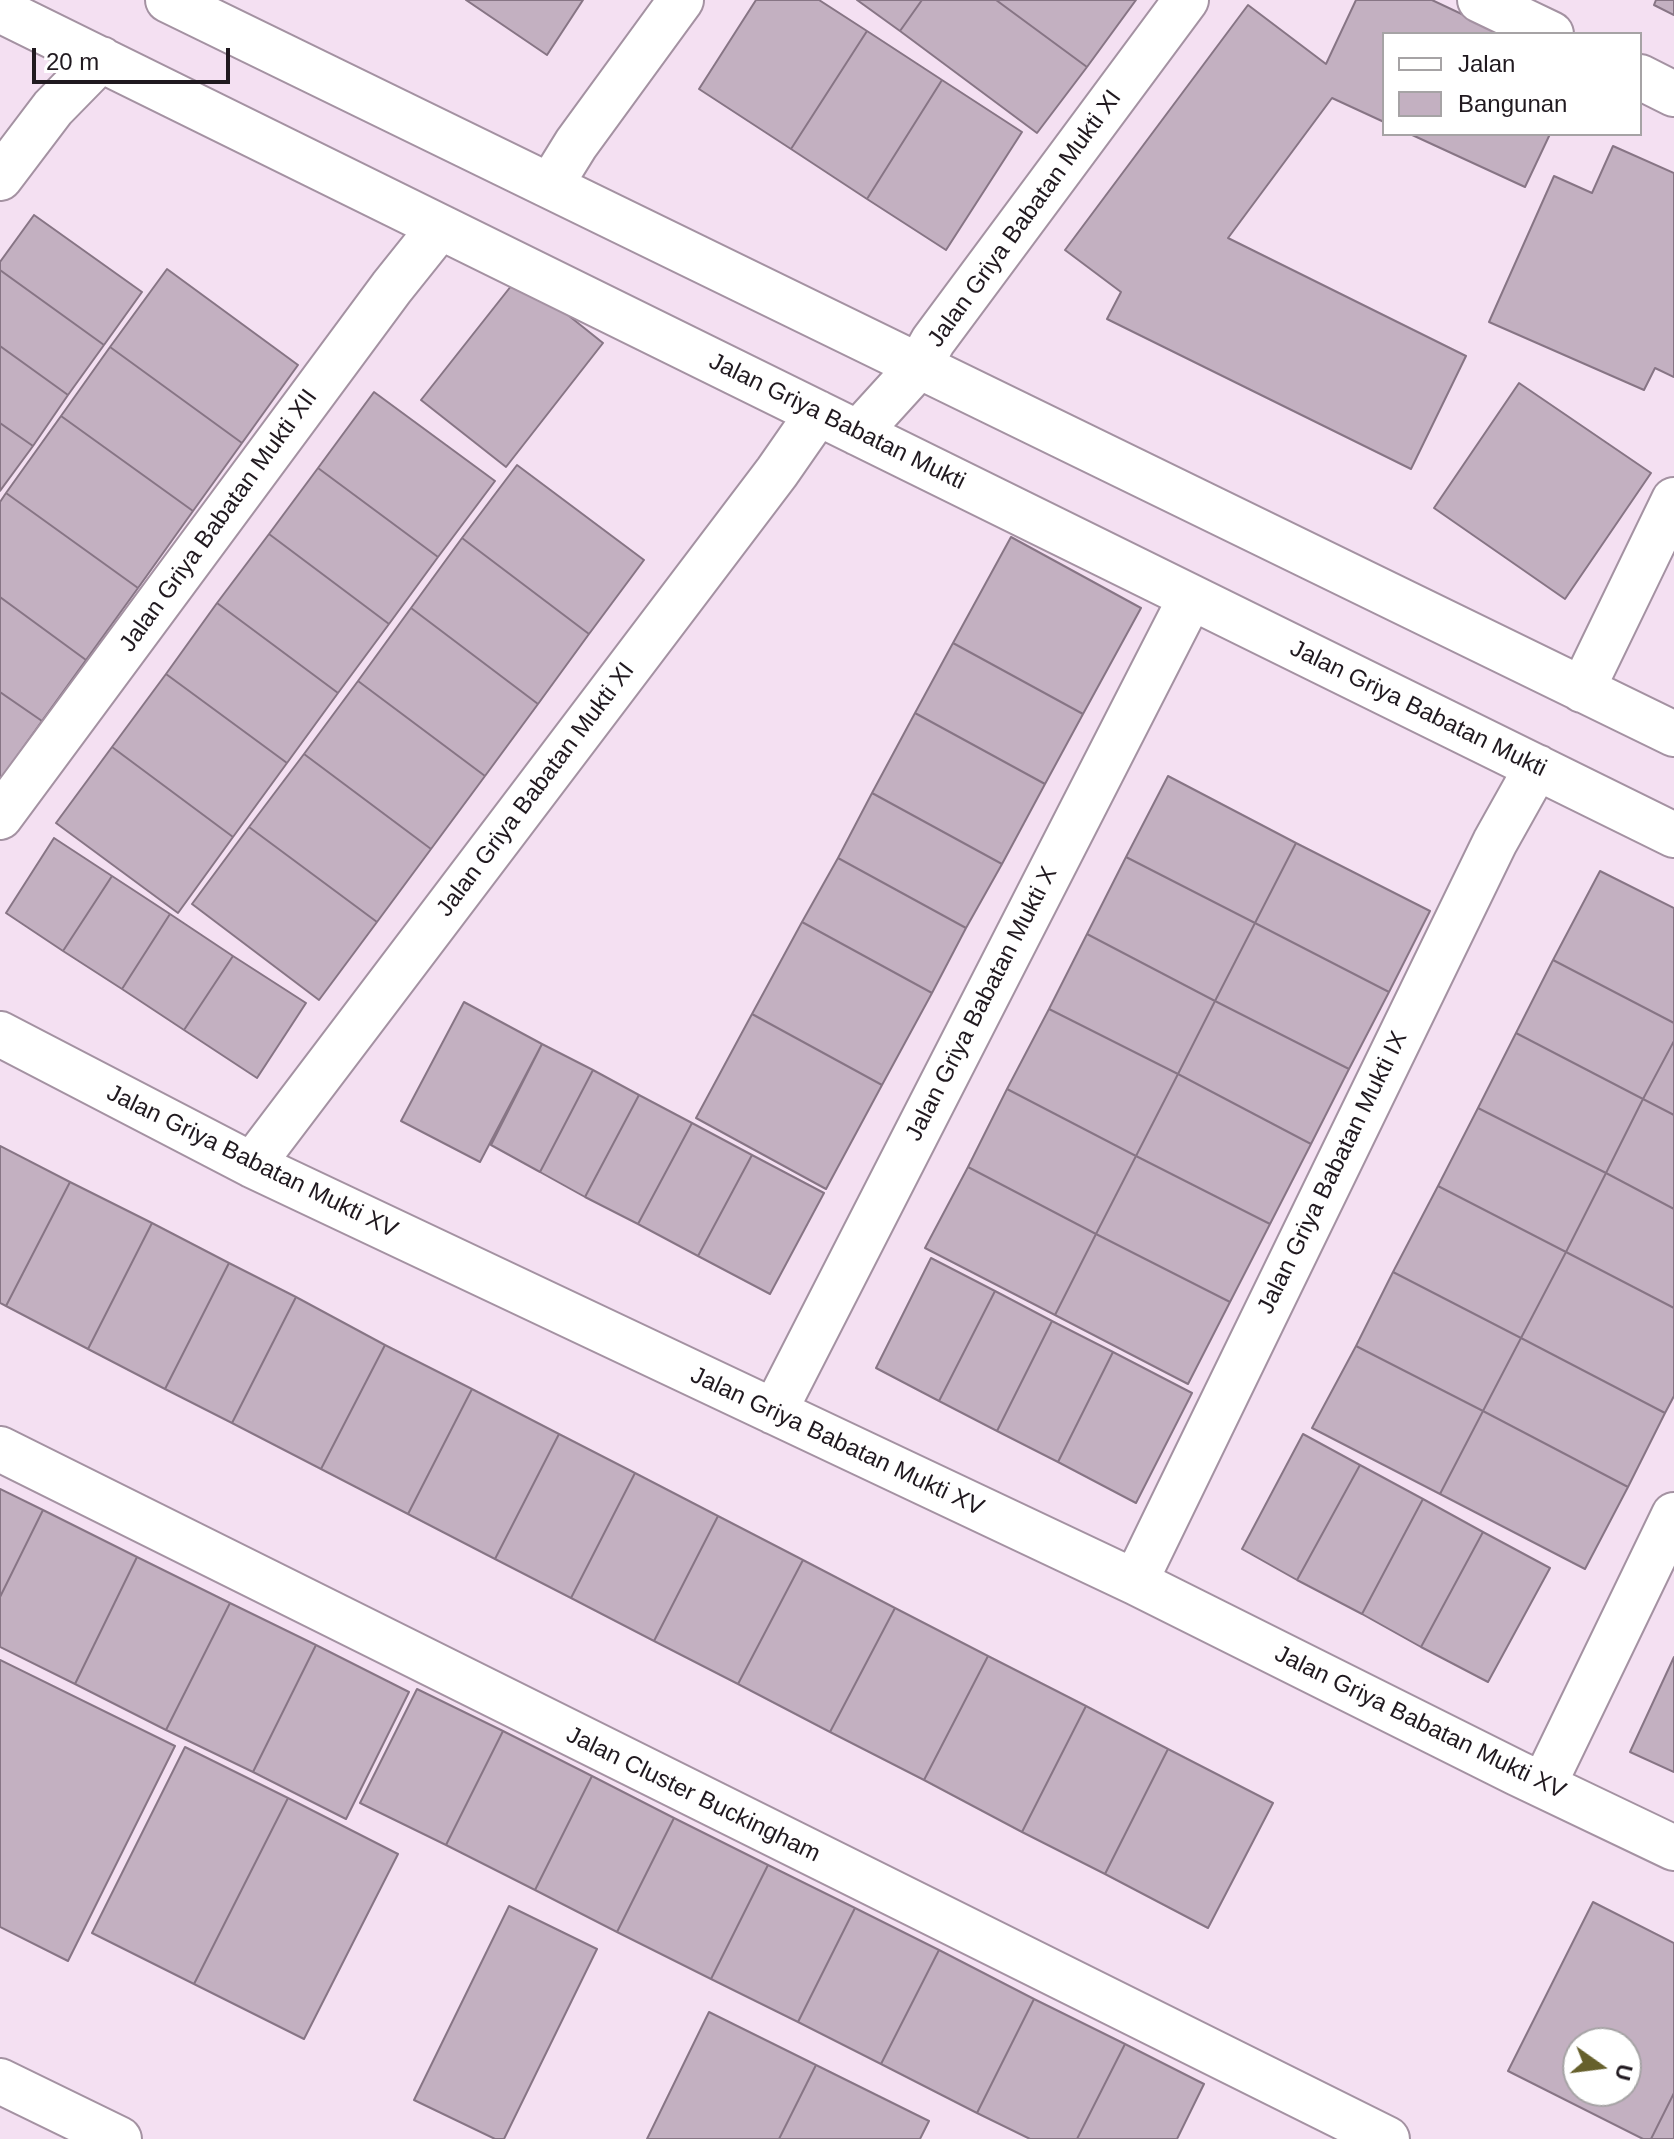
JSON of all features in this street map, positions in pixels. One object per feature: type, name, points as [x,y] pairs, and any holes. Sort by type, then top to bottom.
[{"type":"street","points":[[550,186],[576,144],[681,0]]},
{"type":"street","name":"Jalan Griya Babatan Mukti XI","points":[[858,433],[919,366],[933,341],[1186,0]]},
{"type":"street","points":[[1480,0],[1547,32]]},
{"type":"street","points":[[192,5],[550,186],[1674,734]]},
{"type":"street","name":"Jalan Griya Babatan Mukti","points":[[0,10],[1674,835]]},
{"type":"street","points":[[0,178],[53,108],[101,59]]},
{"type":"street","points":[[1642,78],[1674,94]]},
{"type":"street","name":"Jalan Griya Babatan Mukti XII","points":[[0,817],[392,287],[440,227]]},
{"type":"street","name":"Jalan Griya Babatan Mukti XI","points":[[252,1165],[777,472],[818,413]]},
{"type":"street","points":[[1582,690],[1674,500]]},
{"type":"street","name":"Jalan Griya Babatan Mukti X","points":[[774,1412],[1191,597]]},
{"type":"street","name":"Jalan Griya Babatan Mukti IX","points":[[1135,1582],[1495,842],[1537,767]]},
{"type":"street","name":"Jalan Griya Babatan Mukti XV","points":[[0,1034],[252,1165],[1135,1582],[1674,1848]]},
{"type":"street","name":"Jalan Cluster Buckingham","points":[[0,1449],[1339,2129],[1387,2139]]},
{"type":"street","points":[[1544,1784],[1674,1515]]},
{"type":"street","points":[[0,2081],[119,2139]]},
{"type":"building","points":[[466,0],[583,0],[547,55]]},
{"type":"building","points":[[756,0],[819,0],[867,31],[791,149],[699,89]]},
{"type":"building","points":[[857,0],[922,0],[900,31]]},
{"type":"building","points":[[922,0],[996,0],[1087,67],[1037,133],[900,31]]},
{"type":"building","points":[[996,0],[1136,0],[1087,67]]},
{"type":"building","points":[[1356,0],[1432,0],[1500,32],[1382,32],[1382,121],[1332,98],[1228,238],[1466,356],[1411,469],[1107,319],[1121,292],[1065,250],[1248,5],[1326,64]]},
{"type":"building","points":[[1656,0],[1674,0],[1674,15],[1654,5]]},
{"type":"building","points":[[867,31],[942,80],[867,199],[791,149]]},
{"type":"building","points":[[942,80],[1022,132],[946,250],[867,199]]},
{"type":"building","points":[[1414,136],[1549,136],[1525,187]]},
{"type":"building","points":[[1613,146],[1674,173],[1674,377],[1655,368],[1644,390],[1489,322],[1554,176],[1592,193]]},
{"type":"building","points":[[34,215],[142,292],[104,345],[0,270],[0,262]]},
{"type":"building","points":[[167,269],[298,365],[242,443],[110,347]]},
{"type":"building","points":[[0,270],[104,345],[68,395],[0,346]]},
{"type":"building","points":[[519,276],[603,343],[506,467],[421,400]]},
{"type":"building","points":[[0,346],[68,395],[33,446],[0,423]]},
{"type":"building","points":[[110,347],[242,443],[193,511],[61,416]]},
{"type":"building","points":[[1519,383],[1651,473],[1565,599],[1434,508]]},
{"type":"building","points":[[374,392],[495,481],[438,557],[318,468]]},
{"type":"building","points":[[61,416],[193,511],[138,588],[6,493]]},
{"type":"building","points":[[0,423],[33,446],[0,491]]},
{"type":"building","points":[[517,465],[644,560],[589,634],[462,538]]},
{"type":"building","points":[[318,468],[438,557],[389,624],[269,534]]},
{"type":"building","points":[[6,493],[138,588],[86,660],[0,597],[0,502]]},
{"type":"building","points":[[269,534],[389,624],[338,693],[217,603]]},
{"type":"building","points":[[1011,537],[1141,608],[1083,714],[953,643]]},
{"type":"building","points":[[462,538],[589,634],[538,704],[411,608]]},
{"type":"building","points":[[0,597],[86,660],[42,721],[0,692]]},
{"type":"building","points":[[217,603],[338,693],[287,763],[166,674]]},
{"type":"building","points":[[411,608],[538,704],[485,776],[358,681]]},
{"type":"building","points":[[953,643],[1083,714],[1045,784],[915,713]]},
{"type":"building","points":[[166,674],[287,763],[233,837],[112,747]]},
{"type":"building","points":[[358,681],[485,776],[431,849],[304,754]]},
{"type":"building","points":[[0,692],[42,721],[0,780]]},
{"type":"building","points":[[915,713],[1045,784],[1002,864],[872,793]]},
{"type":"building","points":[[112,747],[233,837],[178,913],[56,823]]},
{"type":"building","points":[[304,754],[431,849],[377,922],[249,827]]},
{"type":"building","points":[[1168,776],[1296,843],[1255,923],[1126,857]]},
{"type":"building","points":[[872,793],[1002,864],[966,928],[838,858]]},
{"type":"building","points":[[249,827],[377,922],[319,1000],[192,904]]},
{"type":"building","points":[[54,838],[112,876],[63,951],[6,913]]},
{"type":"building","points":[[1296,843],[1430,911],[1389,992],[1255,923]]},
{"type":"building","points":[[1126,857],[1255,923],[1215,1001],[1087,934]]},
{"type":"building","points":[[838,858],[966,928],[932,993],[802,922]]},
{"type":"building","points":[[1600,871],[1674,908],[1674,1023],[1553,960]]},
{"type":"building","points":[[112,876],[170,914],[122,989],[63,951]]},
{"type":"building","points":[[170,914],[233,956],[184,1030],[122,989]]},
{"type":"building","points":[[802,922],[932,993],[882,1085],[752,1014]]},
{"type":"building","points":[[1255,923],[1389,992],[1349,1069],[1215,1001]]},
{"type":"building","points":[[1087,934],[1215,1001],[1178,1074],[1049,1009]]},
{"type":"building","points":[[233,956],[306,1003],[257,1078],[184,1030]]},
{"type":"building","points":[[1553,960],[1674,1023],[1674,1041],[1643,1099],[1516,1033]]},
{"type":"building","points":[[1215,1001],[1349,1069],[1311,1144],[1178,1074]]},
{"type":"building","points":[[464,1002],[542,1044],[480,1162],[401,1121]]},
{"type":"building","points":[[1049,1009],[1178,1074],[1136,1156],[1007,1089]]},
{"type":"building","points":[[752,1014],[882,1085],[826,1189],[696,1118]]},
{"type":"building","points":[[1516,1033],[1643,1099],[1606,1173],[1478,1108]]},
{"type":"building","points":[[1674,1041],[1674,1115],[1643,1099]]},
{"type":"building","points":[[542,1044],[593,1070],[540,1172],[491,1145]]},
{"type":"building","points":[[593,1070],[639,1095],[585,1197],[540,1172]]},
{"type":"building","points":[[1178,1074],[1311,1144],[1270,1224],[1136,1156]]},
{"type":"building","points":[[1007,1089],[1136,1156],[1096,1234],[968,1167]]},
{"type":"building","points":[[639,1095],[692,1123],[638,1224],[585,1197]]},
{"type":"building","points":[[1643,1099],[1674,1115],[1674,1209],[1606,1173]]},
{"type":"building","points":[[1478,1108],[1606,1173],[1566,1252],[1438,1186]]},
{"type":"building","points":[[692,1123],[752,1155],[698,1256],[638,1224]]},
{"type":"building","points":[[0,1146],[70,1182],[6,1306],[0,1303]]},
{"type":"building","points":[[752,1155],[824,1193],[770,1294],[698,1256]]},
{"type":"building","points":[[1136,1156],[1270,1224],[1230,1302],[1096,1234]]},
{"type":"building","points":[[968,1167],[1096,1234],[1055,1315],[925,1248]]},
{"type":"building","points":[[1606,1173],[1674,1209],[1674,1308],[1566,1252]]},
{"type":"building","points":[[70,1182],[152,1223],[88,1349],[6,1306]]},
{"type":"building","points":[[1438,1186],[1566,1252],[1521,1338],[1393,1272]]},
{"type":"building","points":[[152,1223],[229,1263],[165,1389],[88,1349]]},
{"type":"building","points":[[1096,1234],[1230,1302],[1188,1384],[1055,1315]]},
{"type":"building","points":[[1566,1252],[1674,1308],[1674,1396],[1665,1413],[1521,1338]]},
{"type":"building","points":[[931,1258],[995,1291],[939,1401],[876,1368]]},
{"type":"building","points":[[229,1263],[296,1297],[232,1423],[165,1389]]},
{"type":"building","points":[[1393,1272],[1521,1338],[1483,1411],[1356,1346]]},
{"type":"building","points":[[995,1291],[1052,1321],[997,1431],[939,1401]]},
{"type":"building","points":[[296,1297],[385,1345],[321,1469],[232,1423]]},
{"type":"building","points":[[1052,1321],[1113,1352],[1058,1462],[997,1431]]},
{"type":"building","points":[[1521,1338],[1665,1413],[1628,1487],[1483,1411]]},
{"type":"building","points":[[385,1345],[472,1389],[408,1514],[321,1469]]},
{"type":"building","points":[[1356,1346],[1483,1411],[1440,1494],[1312,1428]]},
{"type":"building","points":[[1113,1352],[1192,1393],[1136,1503],[1058,1462]]},
{"type":"building","points":[[472,1389],[559,1434],[495,1559],[408,1514]]},
{"type":"building","points":[[1483,1411],[1628,1487],[1585,1569],[1440,1494]]},
{"type":"building","points":[[559,1434],[635,1473],[571,1598],[495,1559]]},
{"type":"building","points":[[1303,1434],[1360,1465],[1297,1580],[1242,1549]]},
{"type":"building","points":[[1360,1465],[1423,1499],[1362,1614],[1297,1580]]},
{"type":"building","points":[[635,1473],[718,1516],[654,1641],[571,1598]]},
{"type":"building","points":[[0,1489],[43,1510],[0,1597]]},
{"type":"building","points":[[1423,1499],[1483,1532],[1421,1647],[1362,1614]]},
{"type":"building","points":[[43,1510],[137,1557],[75,1684],[0,1647],[0,1597]]},
{"type":"building","points":[[718,1516],[803,1560],[738,1684],[654,1641]]},
{"type":"building","points":[[1483,1532],[1550,1568],[1488,1682],[1421,1647]]},
{"type":"building","points":[[137,1557],[230,1603],[166,1730],[75,1684]]},
{"type":"building","points":[[803,1560],[895,1608],[830,1732],[738,1684]]},
{"type":"building","points":[[230,1603],[316,1645],[253,1772],[166,1730]]},
{"type":"building","points":[[895,1608],[988,1656],[924,1780],[830,1732]]},
{"type":"building","points":[[316,1645],[409,1692],[346,1819],[253,1772]]},
{"type":"building","points":[[988,1656],[1086,1706],[1022,1832],[924,1780]]},
{"type":"building","points":[[1674,1657],[1674,1772],[1630,1752]]},
{"type":"building","points":[[0,1660],[175,1746],[68,1961],[0,1927]]},
{"type":"building","points":[[417,1689],[503,1731],[446,1845],[360,1803]]},
{"type":"building","points":[[1086,1706],[1168,1749],[1105,1874],[1022,1832]]},
{"type":"building","points":[[503,1731],[592,1776],[535,1890],[446,1845]]},
{"type":"building","points":[[185,1747],[288,1798],[194,1984],[92,1933]]},
{"type":"building","points":[[1168,1749],[1273,1803],[1208,1928],[1105,1874]]},
{"type":"building","points":[[592,1776],[674,1818],[617,1932],[535,1890]]},
{"type":"building","points":[[288,1798],[398,1854],[304,2039],[194,1984]]},
{"type":"building","points":[[674,1818],[768,1865],[711,1979],[617,1932]]},
{"type":"building","points":[[768,1865],[855,1908],[798,2022],[711,1979]]},
{"type":"building","points":[[1593,1902],[1674,1943],[1674,2093],[1651,2139],[1643,2139],[1579,2107],[1642,2107],[1642,2027],[1562,2027],[1562,2098],[1508,2071]]},
{"type":"building","points":[[509,1906],[597,1949],[504,2139],[495,2139],[414,2100]]},
{"type":"building","points":[[855,1908],[939,1950],[881,2064],[798,2022]]},
{"type":"building","points":[[939,1950],[1034,1999],[977,2113],[881,2064]]},
{"type":"building","points":[[1034,1999],[1125,2044],[1077,2139],[1030,2139],[977,2113]]},
{"type":"building","points":[[709,2012],[816,2065],[779,2139],[647,2139]]},
{"type":"building","points":[[1125,2044],[1204,2084],[1177,2139],[1077,2139]]},
{"type":"building","points":[[816,2065],[929,2121],[920,2139],[779,2139]]},
{"type":"building","points":[[1674,2093],[1674,2139],[1651,2139]]}]
